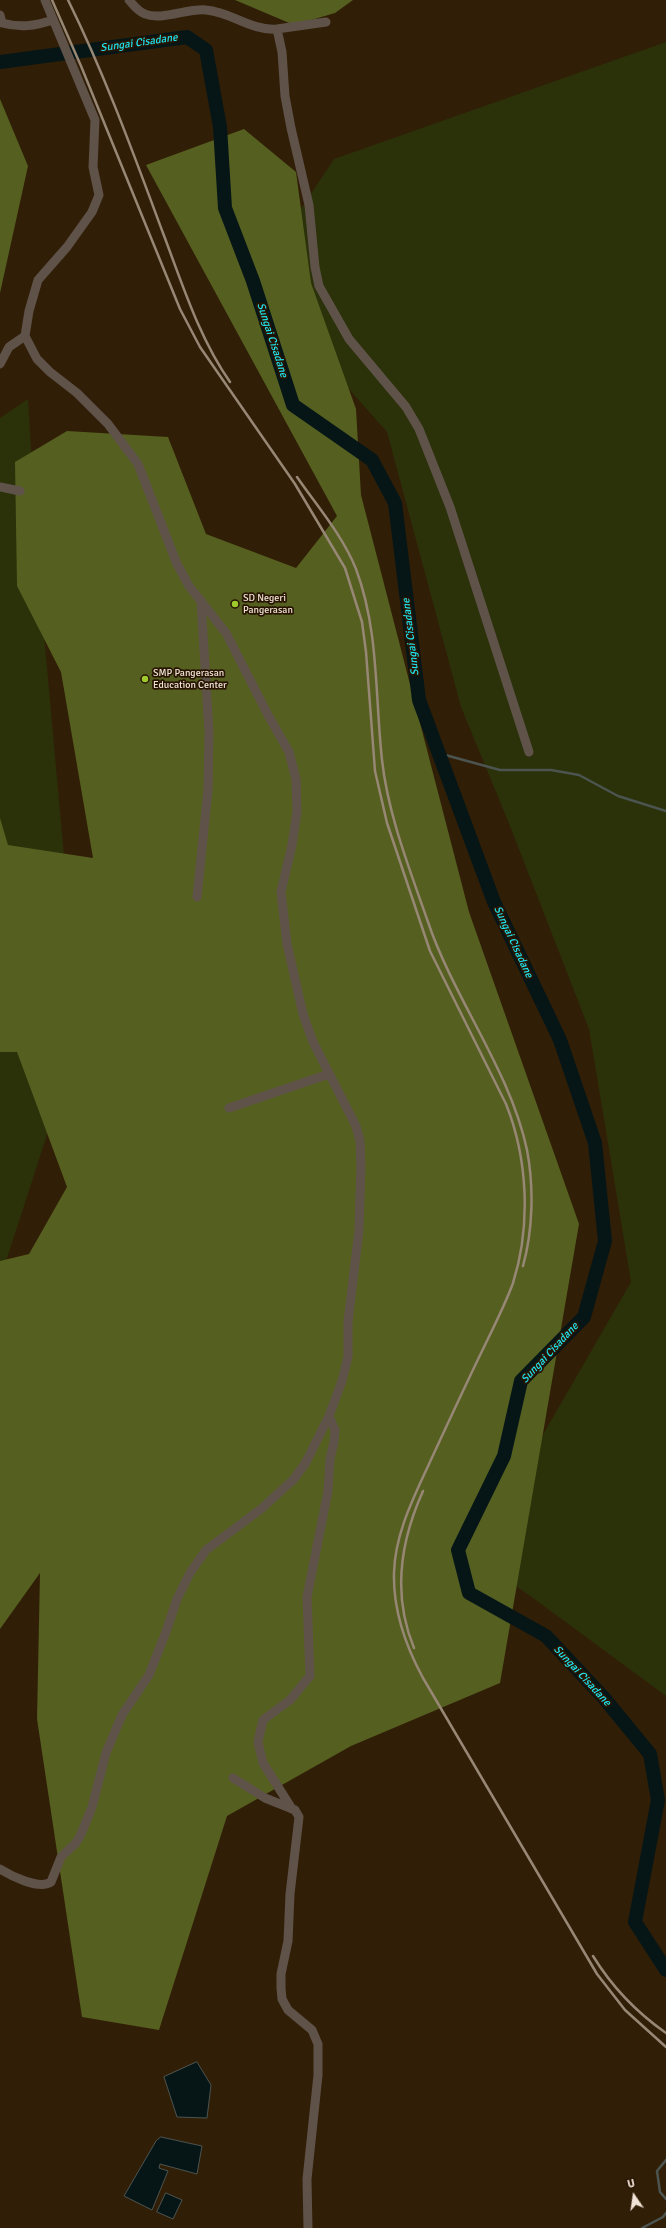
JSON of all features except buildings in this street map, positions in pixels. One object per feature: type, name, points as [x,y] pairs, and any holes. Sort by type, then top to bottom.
[{"type":"street","points":[[0,1869],[30,1882],[44,1884],[51,1882],[61,1857],[76,1843],[81,1834],[92,1807],[106,1753],[122,1715],[149,1675],[177,1599],[190,1573],[206,1550],[261,1510],[294,1480],[305,1464],[329,1416],[342,1381],[348,1357],[348,1322],[359,1230],[361,1166],[360,1140],[356,1126],[313,1042],[303,1014],[293,975],[281,909],[282,883],[296,826],[296,778],[292,760],[282,738],[268,715],[226,633],[189,586],[172,555],[138,464],[116,434],[94,410],[37,359],[24,336],[29,311],[38,280],[67,247],[88,218],[99,195],[93,167],[96,125],[76,72],[45,0]]},
{"type":"street","points":[[129,0],[145,15],[158,16],[206,10],[229,16],[255,27],[277,29],[326,22]]},
{"type":"street","points":[[0,15],[2,23],[18,27],[35,26],[55,22]]},
{"type":"street","points":[[277,29],[283,57],[285,96],[309,205],[315,266],[319,286],[349,339],[406,407],[418,429],[450,507],[529,752]]},
{"type":"street","points":[[0,364],[9,347],[24,336]]},
{"type":"street","points":[[0,487],[20,492]]},
{"type":"street","points":[[196,897],[208,790],[210,732],[201,600]]},
{"type":"street","points":[[229,1108],[329,1074]]},
{"type":"street","points":[[308,2228],[307,2179],[318,2075],[318,2044],[312,2030],[288,2010],[282,1999],[281,1988],[281,1974],[288,1941],[290,1894],[299,1817],[292,1809],[263,1763],[258,1742],[263,1720],[290,1700],[310,1676],[307,1597],[328,1491],[330,1460],[334,1442],[335,1430],[329,1416]]},
{"type":"street","points":[[233,1778],[265,1798],[292,1809]]},
{"type":"green space","points":[[235,0],[353,0],[335,13],[294,25]]},
{"type":"green space","points":[[666,42],[666,1696],[494,1571],[507,1497],[631,1282],[589,1029],[508,821],[461,707],[387,432],[316,352],[286,231],[334,159]]},
{"type":"green space","points":[[0,99],[28,166],[0,293]]},
{"type":"green space","points":[[244,129],[296,172],[311,283],[356,409],[361,495],[469,912],[579,1224],[500,1683],[351,1746],[227,1816],[159,2030],[82,2017],[37,1719],[40,1573],[0,1629],[0,1261],[29,1254],[67,1187],[17,1052],[0,1052],[0,818],[8,845],[93,858],[61,672],[17,586],[15,462],[67,431],[168,437],[206,534],[296,568],[337,516],[146,165]]},
{"type":"green space","points":[[28,399],[40,590],[80,1033],[0,1280],[0,418]]},
{"type":"shaded area","points":[[197,2062],[211,2085],[207,2118],[177,2117],[164,2077]]},
{"type":"shaded area","points":[[161,2137],[202,2146],[197,2174],[160,2164],[159,2168],[168,2171],[152,2210],[124,2196],[156,2141]]},
{"type":"shaded area","points":[[166,2193],[182,2200],[173,2219],[157,2212]]},
{"type":"waterway","name":"Sungai Cisadane","points":[[0,62],[187,37],[206,50],[220,127],[225,208],[253,281],[293,405],[372,460],[395,503],[419,700],[494,902],[560,1040],[595,1143],[605,1241],[584,1317],[521,1381],[504,1456],[458,1550],[469,1593],[546,1636],[604,1698],[650,1754],[658,1800],[635,1922],[666,1970]]},
{"type":"waterway","points":[[438,753],[500,770],[551,770],[579,775],[618,796],[666,811]]},
{"type":"waterway","points":[[666,2160],[657,2171],[660,2192],[666,2199]]},
{"type":"waterway","points":[[642,2228],[663,2217],[666,2213]]},
{"type":"railway","points":[[52,0],[81,66],[180,309],[200,347],[295,484],[345,568],[362,622],[366,652],[375,771],[387,823],[430,951],[506,1104],[519,1147],[523,1170],[524,1193],[523,1239],[519,1261],[513,1283],[417,1490],[401,1531],[395,1559],[394,1573],[394,1587],[401,1627],[423,1678],[597,1974],[625,2010],[666,2047]]},
{"type":"railway","points":[[68,0],[82,28],[118,115],[184,291],[200,329],[230,382]]},
{"type":"railway","points":[[297,477],[337,533],[356,569],[369,616],[375,664],[382,760],[394,822],[439,951],[495,1063],[519,1120],[527,1150],[531,1179],[531,1223],[523,1266]]},
{"type":"railway","points":[[414,1648],[407,1628],[403,1608],[401,1588],[402,1569],[404,1549],[409,1530],[423,1491]]},
{"type":"railway","points":[[593,1956],[608,1978],[625,1998],[666,2033]]},
{"type":"place","name":"SD Negeri Pangerasan","points":[[235,604]]},
{"type":"place","name":"SMP Pangerasan Education Center","points":[[145,679]]}]
